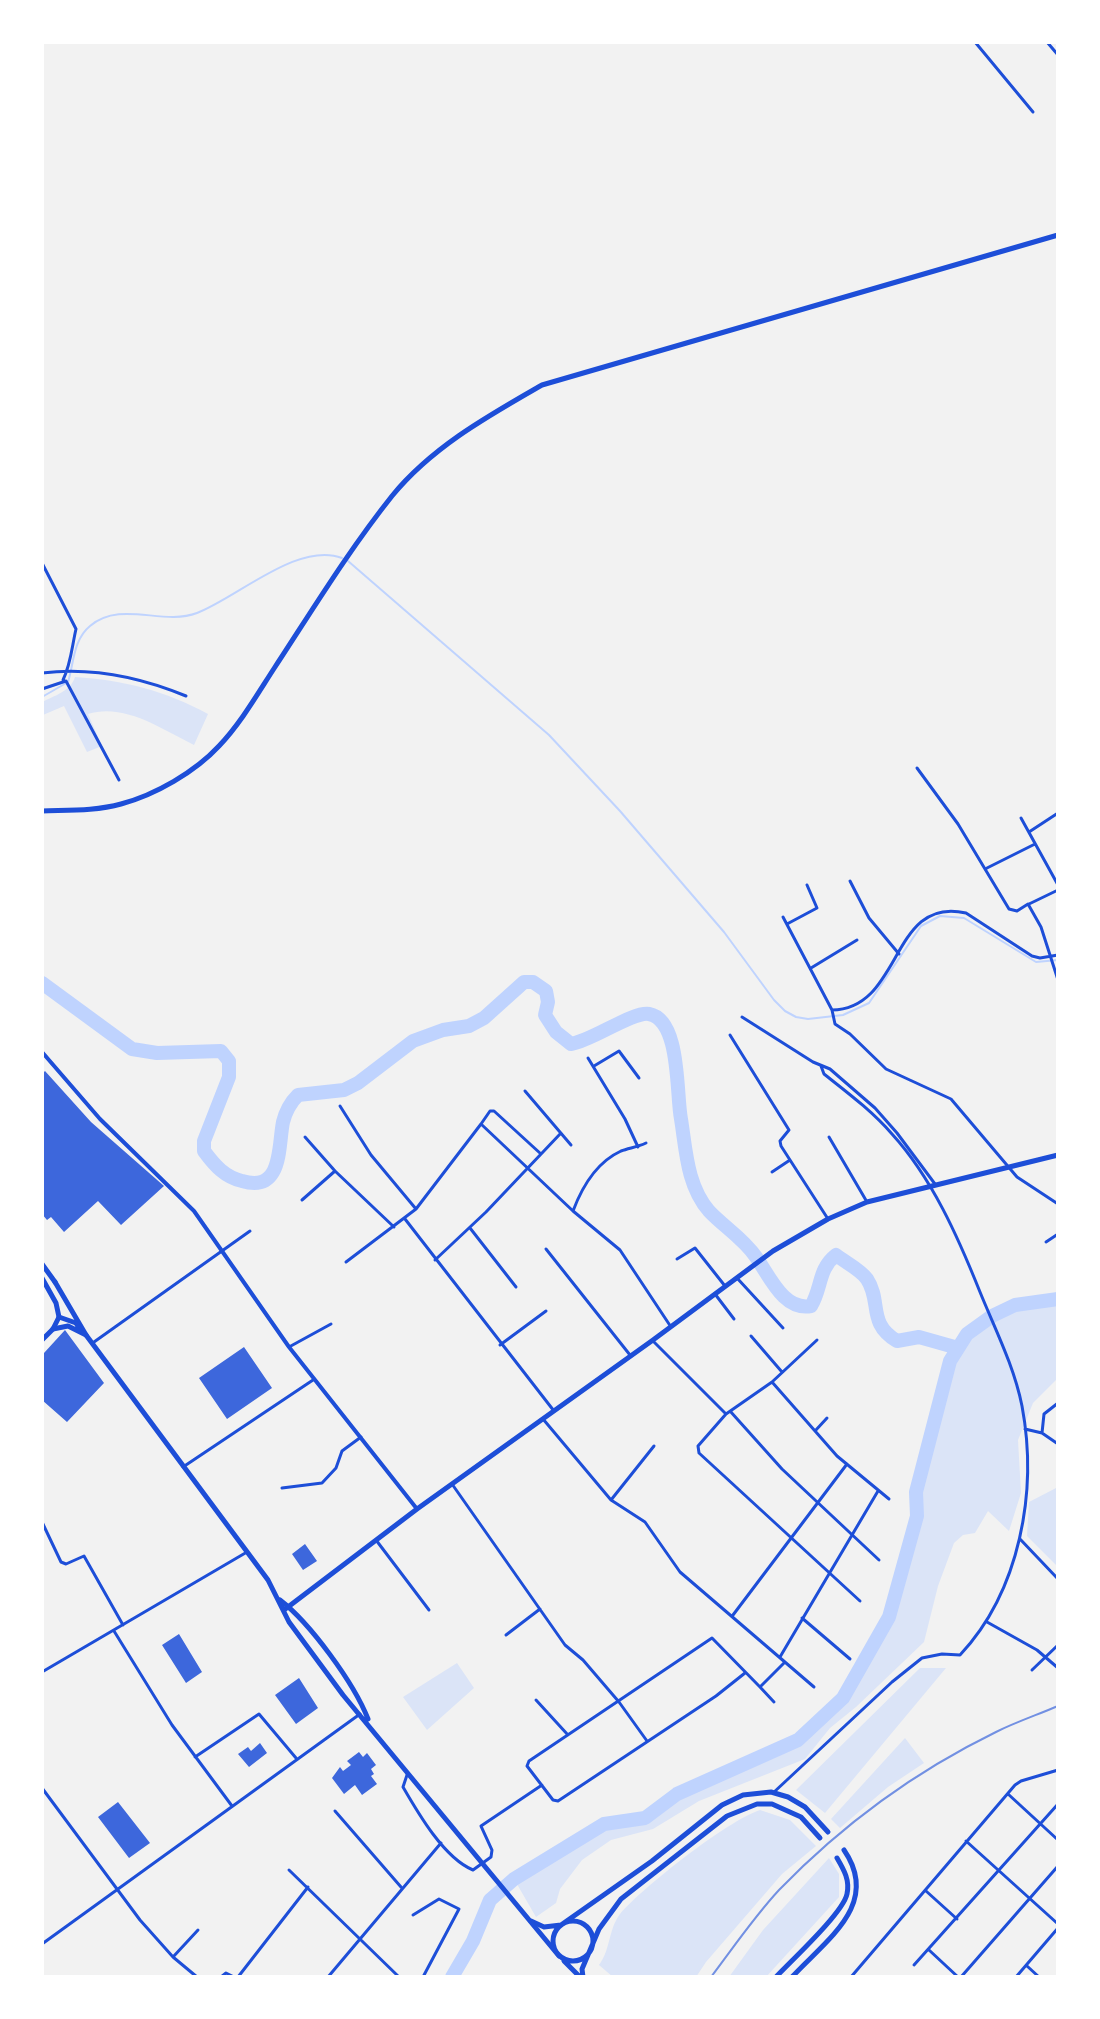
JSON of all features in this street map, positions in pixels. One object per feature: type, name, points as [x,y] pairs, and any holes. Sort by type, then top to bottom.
[{"type":"main road","points":[[42,811],[121,804],[164,786],[200,764],[220,746],[247,709],[393,495],[431,454],[542,385],[1058,235]]},
{"type":"main road","points":[[286,1608],[773,1251],[828,1219],[867,1202],[1058,1155]]},
{"type":"main road","points":[[42,1264],[84,1334]]},
{"type":"main road","points":[[42,1278],[56,1303],[59,1317],[42,1340]]},
{"type":"main road","points":[[59,1317],[76,1323],[247,1552],[286,1608],[289,1622],[325,1671],[363,1713]]},
{"type":"main road","points":[[53,1329],[68,1326],[84,1334]]},
{"type":"main road","points":[[286,1608],[300,1616],[407,1775],[559,1956],[581,1977]]},
{"type":"main road","points":[[530,1921],[544,1927],[561,1925],[574,1921],[586,1926],[593,1938],[591,1951],[579,1961],[568,1961],[559,1956],[553,1940],[561,1925],[652,1861],[722,1805],[743,1795],[773,1793],[805,1807],[828,1832]]},
{"type":"main road","points":[[581,1977],[599,1929],[621,1899],[727,1816],[757,1804],[784,1808],[801,1817],[820,1838]]},
{"type":"main road","points":[[792,1977],[848,1916],[856,1901],[856,1870],[844,1850]]},
{"type":"main road","points":[[776,1977],[839,1910],[847,1895],[847,1875],[837,1858]]},
{"type":"street","points":[[975,42],[1033,112]]},
{"type":"street","points":[[1047,42],[1058,55]]},
{"type":"street","points":[[42,563],[75,624],[70,670],[64,680],[42,689]]},
{"type":"street","points":[[42,673],[82,670],[145,682],[186,696]]},
{"type":"street","points":[[64,680],[119,780]]},
{"type":"street","points":[[917,768],[987,868],[1009,909],[1017,911],[1058,888],[1021,818]]},
{"type":"street","points":[[1029,832],[1058,813]]},
{"type":"street","points":[[987,868],[1035,844]]},
{"type":"street","points":[[850,881],[869,918],[899,954]]},
{"type":"street","points":[[787,924],[817,908],[807,885]]},
{"type":"street","points":[[1028,904],[1041,927],[1058,980]]},
{"type":"street","points":[[832,1011],[863,1003],[917,924],[937,912],[955,910],[975,918],[1032,956],[1051,959],[1058,955]]},
{"type":"street","points":[[783,917],[832,1011],[835,1024],[850,1034],[886,1069],[951,1099],[1028,1186],[1058,1204]]},
{"type":"street","points":[[811,968],[857,940]]},
{"type":"street","points":[[742,1017],[830,1069],[875,1108],[897,1133],[932,1185],[968,1261],[1018,1393],[1025,1429],[1027,1471],[1020,1539],[1003,1591],[987,1622],[960,1655],[942,1654],[922,1658],[773,1793]]},
{"type":"street","points":[[730,1035],[789,1130],[780,1144],[828,1219]]},
{"type":"street","points":[[594,1066],[619,1051],[639,1078]]},
{"type":"street","points":[[42,1052],[100,1119],[194,1211],[289,1347],[417,1509]]},
{"type":"street","points":[[588,1058],[638,1147]]},
{"type":"street","points":[[525,1091],[571,1145]]},
{"type":"street","points":[[340,1106],[371,1155],[416,1209]]},
{"type":"street","points":[[346,1262],[416,1209],[490,1111],[494,1111],[541,1154]]},
{"type":"street","points":[[481,1124],[573,1211],[620,1250],[671,1327]]},
{"type":"street","points":[[435,1260],[561,1133]]},
{"type":"street","points":[[305,1137],[335,1171],[394,1227]]},
{"type":"street","points":[[829,1137],[867,1202]]},
{"type":"street","points":[[573,1211],[587,1183],[604,1162],[620,1152],[646,1143]]},
{"type":"street","points":[[772,1172],[790,1160]]},
{"type":"street","points":[[302,1200],[335,1171]]},
{"type":"street","points":[[405,1219],[554,1411]]},
{"type":"street","points":[[470,1228],[516,1287]]},
{"type":"street","points":[[91,1344],[250,1231]]},
{"type":"street","points":[[1046,1242],[1058,1234]]},
{"type":"street","points":[[677,1259],[695,1248],[725,1286]]},
{"type":"street","points":[[546,1249],[630,1355]]},
{"type":"street","points":[[738,1277],[783,1328]]},
{"type":"street","points":[[715,1294],[734,1319]]},
{"type":"street","points":[[500,1345],[546,1311]]},
{"type":"street","points":[[289,1347],[331,1324]]},
{"type":"street","points":[[751,1336],[782,1372]]},
{"type":"street","points":[[653,1340],[818,1506],[879,1560]]},
{"type":"street","points":[[817,1340],[772,1382],[728,1413],[697,1450],[860,1601]]},
{"type":"street","points":[[183,1467],[314,1379]]},
{"type":"street","points":[[772,1382],[847,1464],[889,1499]]},
{"type":"street","points":[[1042,1433],[1044,1414],[1058,1403]]},
{"type":"street","points":[[815,1431],[827,1418]]},
{"type":"street","points":[[543,1419],[611,1500],[645,1522],[680,1572],[814,1687]]},
{"type":"street","points":[[1025,1429],[1042,1433],[1058,1444]]},
{"type":"street","points":[[282,1488],[322,1483],[333,1474],[342,1451],[361,1437]]},
{"type":"street","points":[[611,1500],[654,1446]]},
{"type":"street","points":[[733,1615],[847,1464]]},
{"type":"street","points":[[452,1484],[572,1652],[583,1660],[619,1702],[647,1741]]},
{"type":"street","points":[[780,1657],[878,1491]]},
{"type":"street","points":[[42,1522],[61,1562],[66,1564],[84,1556],[123,1625]]},
{"type":"street","points":[[1020,1539],[1058,1579]]},
{"type":"street","points":[[376,1540],[429,1610]]},
{"type":"street","points":[[42,1672],[247,1552]]},
{"type":"street","points":[[506,1635],[540,1609]]},
{"type":"street","points":[[802,1618],[850,1659]]},
{"type":"street","points":[[987,1622],[1046,1656],[1058,1668]]},
{"type":"street","points":[[114,1631],[194,1757],[232,1806]]},
{"type":"street","points":[[745,1673],[558,1801],[553,1800],[527,1764],[712,1638],[774,1702]]},
{"type":"street","points":[[1032,1670],[1058,1645]]},
{"type":"street","points":[[760,1687],[785,1662]]},
{"type":"street","points":[[536,1700],[568,1735]]},
{"type":"street","points":[[42,1944],[296,1758],[363,1713]]},
{"type":"street","points":[[194,1757],[259,1714],[296,1758]]},
{"type":"street","points":[[851,1977],[1007,1794],[1021,1781],[1058,1770]]},
{"type":"street","points":[[407,1775],[403,1787],[441,1843],[473,1870],[491,1857],[492,1850],[481,1826],[542,1785]]},
{"type":"street","points":[[43,1791],[173,1957],[197,1977]]},
{"type":"street","points":[[1007,1794],[1058,1840]]},
{"type":"street","points":[[914,1965],[1058,1804]]},
{"type":"street","points":[[335,1811],[401,1888]]},
{"type":"street","points":[[966,1841],[1058,1926],[1016,1977]]},
{"type":"street","points":[[328,1977],[441,1843]]},
{"type":"street","points":[[929,1950],[960,1977],[1058,1866]]},
{"type":"street","points":[[289,1870],[399,1977]]},
{"type":"street","points":[[221,1977],[226,1973],[236,1977],[308,1887]]},
{"type":"street","points":[[926,1891],[957,1919]]},
{"type":"street","points":[[413,1915],[439,1899],[458,1907],[460,1911],[423,1977]]},
{"type":"street","points":[[173,1957],[198,1930]]},
{"type":"street","points":[[1026,1965],[1039,1977]]},
{"type":"shaded area","points":[[75,677],[144,688],[208,714],[194,745],[129,715],[116,712],[88,714],[102,746],[87,752],[64,706],[43,715],[42,702],[66,689]]},
{"type":"shaded area","points":[[1058,1299],[1058,1378],[1033,1403],[1018,1440],[1021,1493],[1009,1531],[988,1511],[975,1533],[963,1535],[954,1543],[938,1586],[924,1642],[830,1728],[805,1759],[699,1801],[653,1829],[611,1840],[582,1860],[560,1889],[556,1903],[536,1917],[514,1879],[604,1824],[645,1818],[677,1794],[798,1741],[843,1698],[889,1617],[917,1516],[916,1492],[950,1361],[967,1334],[992,1316],[1015,1305]]},
{"type":"shaded area","points":[[1058,1487],[1058,1567],[1027,1536],[1029,1502]]},
{"type":"shaded area","points":[[457,1663],[474,1688],[427,1730],[403,1697]]},
{"type":"shaded area","points":[[920,1668],[946,1668],[825,1813],[796,1790]]},
{"type":"shaded area","points":[[905,1738],[924,1763],[888,1787],[840,1828],[831,1819]]},
{"type":"shaded area","points":[[760,1810],[790,1820],[816,1846],[782,1874],[696,1977],[613,1977],[599,1965],[616,1920],[631,1902],[707,1841]]},
{"type":"shaded area","points":[[829,1858],[839,1874],[839,1897],[766,1977],[729,1977],[763,1930]]},
{"type":"building","points":[[45,1071],[91,1122],[164,1186],[121,1225],[98,1201],[64,1232],[51,1217],[47,1220],[42,1214],[42,1074]]},
{"type":"building","points":[[65,1330],[104,1383],[67,1422],[42,1400],[42,1352]]},
{"type":"building","points":[[244,1347],[272,1388],[227,1419],[199,1378]]},
{"type":"building","points":[[305,1544],[317,1561],[303,1570],[292,1554]]},
{"type":"building","points":[[179,1634],[202,1672],[186,1683],[162,1645]]},
{"type":"building","points":[[299,1678],[318,1708],[296,1724],[275,1695]]},
{"type":"building","points":[[260,1743],[267,1753],[249,1767],[238,1754],[248,1747],[251,1751]]},
{"type":"building","points":[[359,1752],[363,1757],[367,1753],[376,1765],[371,1769],[374,1774],[371,1776],[377,1784],[362,1795],[355,1785],[344,1794],[332,1778],[340,1767],[343,1771],[351,1765],[347,1761]]},
{"type":"building","points":[[118,1802],[150,1843],[129,1858],[98,1817]]},
{"type":"waterway","points":[[42,697],[68,682],[80,638],[90,626],[102,619],[128,614],[170,617],[197,613],[287,564],[306,557],[325,555],[342,558]]},
{"type":"waterway","points":[[348,561],[549,735],[620,811],[724,932],[785,1011],[808,1019],[843,1015],[869,1003],[921,926],[940,916],[964,918],[1036,962],[1058,960]]},
{"type":"waterway","points":[[42,983],[132,1049],[157,1053],[221,1051],[229,1061],[229,1077],[204,1141],[204,1151],[225,1174],[255,1183],[272,1174],[279,1155],[284,1118],[298,1095],[344,1090],[413,1041],[443,1030],[469,1026],[484,1018],[524,982],[533,982],[546,991],[548,1002],[545,1015],[556,1032],[571,1044],[633,1017],[649,1014],[659,1019],[667,1029],[672,1043],[686,1155],[696,1190],[709,1211],[751,1250],[785,1298],[801,1306],[811,1306],[826,1266],[836,1255],[867,1279],[878,1320],[897,1341],[919,1337],[958,1348]]},
{"type":"waterway","points":[[452,1977],[473,1941],[490,1900],[514,1879],[604,1824],[645,1818],[677,1794],[798,1740],[843,1698],[889,1617],[917,1516],[916,1492],[950,1361],[967,1334],[992,1316],[1015,1305],[1058,1299]]},
{"type":"railway","points":[[711,1977],[779,1890],[854,1822],[909,1782],[966,1747],[1058,1706]]}]
